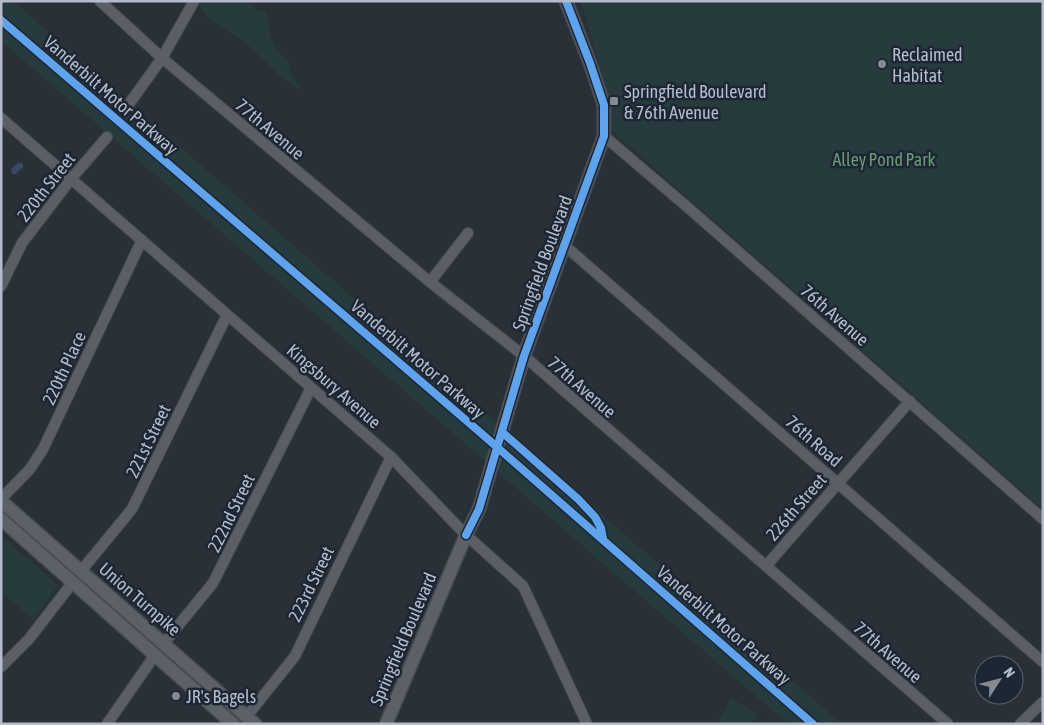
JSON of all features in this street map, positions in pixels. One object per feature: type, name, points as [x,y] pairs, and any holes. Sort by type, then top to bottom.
[{"type":"main road","name":"Springfield Boulevard","points":[[386,724],[466,534],[479,509],[524,356],[604,136],[604,105],[566,1]]},
{"type":"main road","name":"Union Turnpike","points":[[1,500],[251,720]]},
{"type":"main road","name":"Union Turnpike","points":[[1,519],[233,724]]},
{"type":"street","name":"77th Avenue","points":[[100,1],[162,58],[430,282],[524,356],[948,724]]},
{"type":"street","points":[[129,104],[162,58],[193,2]]},
{"type":"street","name":"Kingsbury Avenue","points":[[1,118],[391,457],[466,534],[523,586],[587,724]]},
{"type":"street","name":"76th Avenue","points":[[604,136],[1043,519]]},
{"type":"street","name":"220th Street","points":[[1,286],[22,243],[71,179],[107,137]]},
{"type":"street","points":[[430,282],[468,233]]},
{"type":"street","name":"220th Place","points":[[1,500],[30,469],[43,449],[142,240]]},
{"type":"street","name":"76th Road","points":[[564,245],[1043,662]]},
{"type":"street","name":"221st Street","points":[[81,571],[132,509],[227,315]]},
{"type":"street","name":"222nd Street","points":[[164,643],[204,596],[220,570],[311,388]]},
{"type":"street","name":"226th Street","points":[[766,566],[910,401]]},
{"type":"street","name":"223rd Street","points":[[251,720],[295,656],[391,457]]},
{"type":"street","points":[[1,667],[29,639],[73,582]]},
{"type":"street","points":[[107,724],[155,656]]},
{"type":"street","points":[[1020,724],[1043,702]]},
{"type":"green space","points":[[1,1],[13,1],[842,724],[788,724],[1,41]]},
{"type":"green space","points":[[196,1],[250,1],[256,10],[266,12],[271,37],[276,48],[289,64],[292,74],[303,92],[281,77],[243,40],[209,19]]},
{"type":"green space","name":"Alley Pond Park","points":[[581,1],[1043,1],[1043,509],[611,130],[611,104]]},
{"type":"green space","points":[[6,540],[58,585],[33,620],[1,591],[1,545]]},
{"type":"green space","points":[[731,698],[757,714],[752,724],[716,724]]},
{"type":"water","points":[[19,162],[23,164],[23,168],[16,174],[12,174],[11,169]]},
{"type":"cycle path","points":[[466,535],[479,509],[524,356],[604,136],[604,105],[566,1]]},
{"type":"cycle path","name":"Vanderbilt Motor Parkway","points":[[1,20],[482,434],[813,724]]},
{"type":"cycle path","points":[[502,432],[578,499],[595,517],[601,528],[603,539]]},
{"type":"place","name":"Reclaimed Habitat","points":[[882,64]]},
{"type":"place","name":"Springfield Boulevard & 76th Avenue","points":[[614,101]]},
{"type":"place","name":"JR's Bagels","points":[[176,696]]}]
